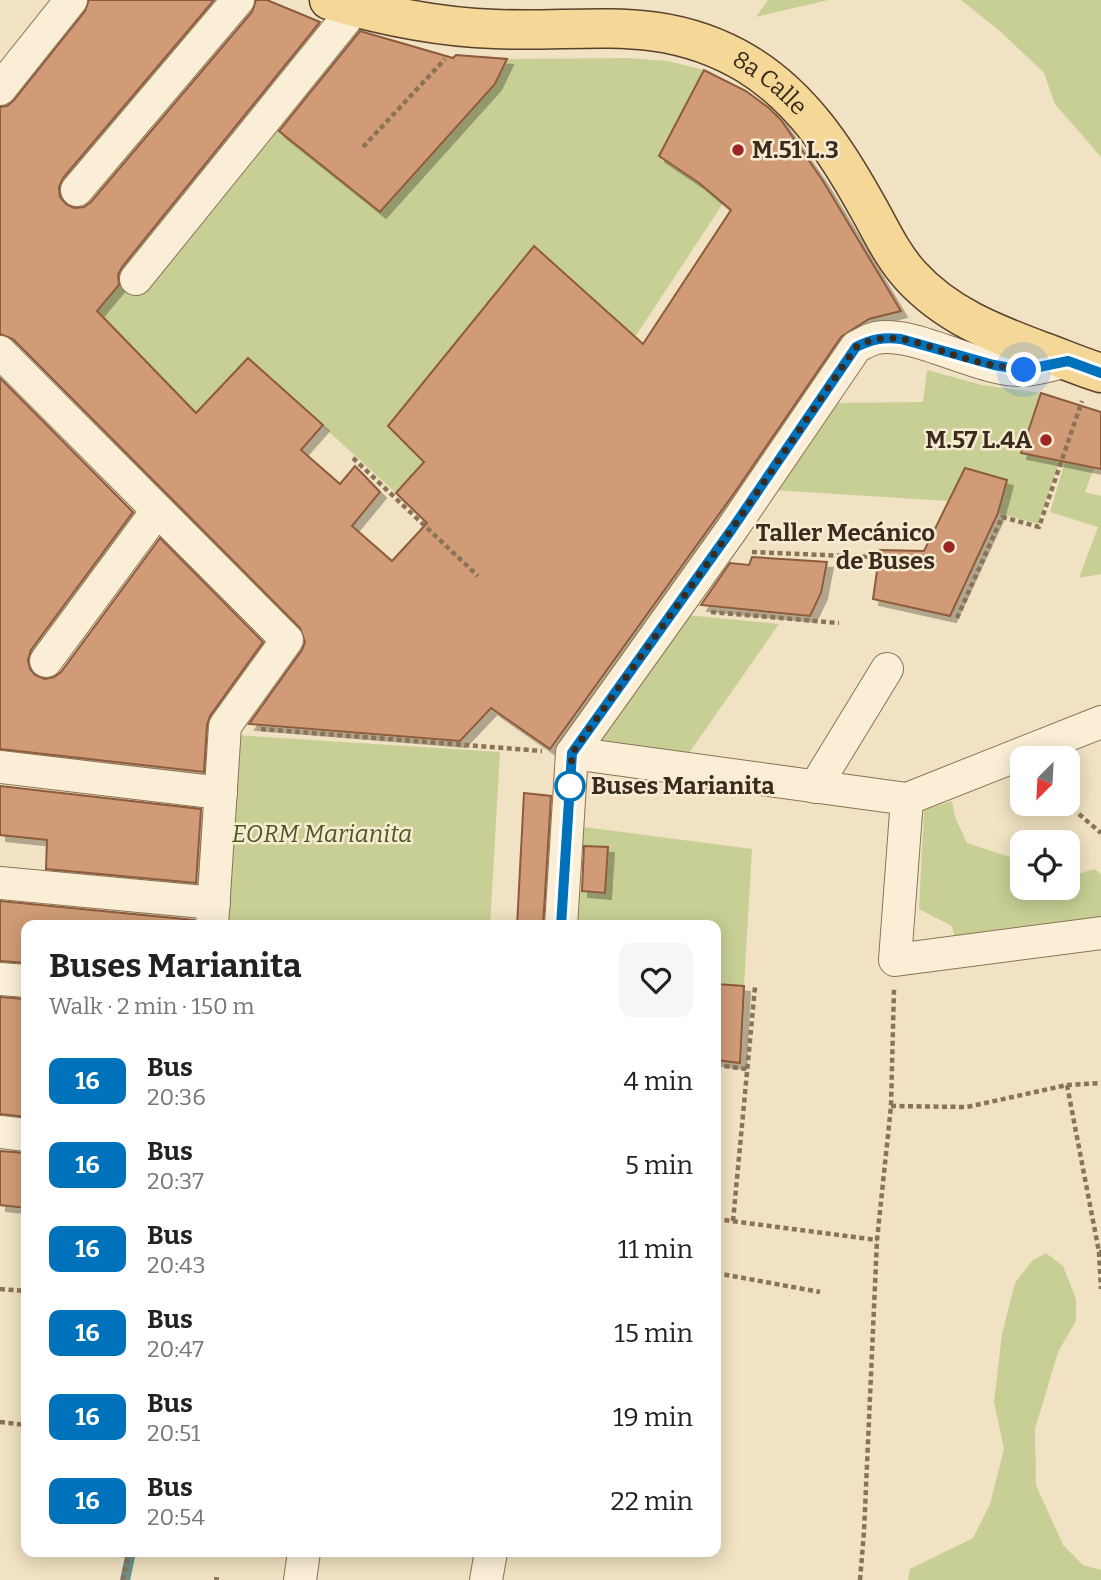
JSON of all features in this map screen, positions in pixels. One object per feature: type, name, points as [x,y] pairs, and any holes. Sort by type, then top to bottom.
[{"type":"main road","name":"8a Calle","points":[[342,4],[419,21],[474,27],[652,30],[706,46],[748,65],[782,90],[827,139],[897,259],[925,290],[943,306],[988,331],[1087,368]]},
{"type":"street","points":[[0,89],[71,0]]},
{"type":"street","points":[[77,190],[238,0]]},
{"type":"street","points":[[136,278],[342,4]]},
{"type":"street","points":[[561,920],[572,753],[716,551],[856,347],[875,338],[887,337],[970,360],[1024,370],[1087,368]]},
{"type":"street","points":[[0,352],[287,640],[225,726],[213,915],[0,883]]},
{"type":"street","points":[[46,661],[157,511]]},
{"type":"street","points":[[815,787],[887,669]]},
{"type":"street","points":[[572,753],[907,800],[1101,722]]},
{"type":"street","points":[[0,767],[221,793]]},
{"type":"street","points":[[907,800],[895,960],[1101,933]]},
{"type":"street","points":[[0,979],[21,981]]},
{"type":"street","points":[[0,1132],[21,1134]]},
{"type":"street","points":[[300,1580],[303,1557]]},
{"type":"street","points":[[486,1580],[490,1557]]},
{"type":"path","points":[[363,147],[474,27]]},
{"type":"path","points":[[957,618],[1002,517],[1039,527],[1087,368]]},
{"type":"path","points":[[353,458],[478,576]]},
{"type":"path","points":[[716,551],[872,557]]},
{"type":"path","points":[[675,608],[839,623]]},
{"type":"path","points":[[225,726],[572,753]]},
{"type":"path","points":[[1080,815],[1101,834]]},
{"type":"path","points":[[860,1580],[877,1240],[891,1106],[895,960]]},
{"type":"path","points":[[733,1221],[755,988]]},
{"type":"path","points":[[721,1066],[746,1069]]},
{"type":"path","points":[[891,1106],[967,1107],[1067,1085],[1101,1083]]},
{"type":"path","points":[[1067,1085],[1100,1252],[1101,1289]]},
{"type":"path","points":[[721,1220],[877,1240]]},
{"type":"path","points":[[721,1274],[820,1292]]},
{"type":"path","points":[[0,1289],[21,1291]]},
{"type":"path","points":[[0,1422],[21,1424]]},
{"type":"path","points":[[123,1580],[128,1557]]},
{"type":"path","points":[[214,1579],[221,1580]]},
{"type":"green space","points":[[768,0],[828,0],[756,17]]},
{"type":"green space","points":[[961,0],[1101,0],[1101,157],[1055,104],[1044,73],[1001,32]]},
{"type":"green space","points":[[627,58],[668,61],[704,70],[659,156],[724,202],[635,337],[534,247],[388,425],[424,462],[396,493],[248,358],[197,413],[97,311],[126,277],[276,128],[380,212],[495,84],[506,59]]},
{"type":"green space","points":[[927,370],[982,385],[1041,393],[1021,452],[1060,460],[1038,524],[998,513],[1007,480],[965,468],[948,501],[773,490],[832,403],[923,402]]},
{"type":"green space","points":[[1065,462],[1094,468],[1085,492],[1101,496],[1101,574],[1079,578],[1098,527],[1050,512]]},
{"type":"green space","points":[[676,614],[779,624],[682,763],[581,749]]},
{"type":"green space","name":"EORM Marianita","points":[[235,735],[500,752],[490,920],[223,920]]},
{"type":"green space","points":[[952,801],[955,817],[967,843],[1010,857],[1010,900],[1080,900],[1080,873],[1094,869],[1101,874],[1101,923],[956,942],[952,926],[919,909],[924,810]]},
{"type":"green space","points":[[576,826],[752,849],[744,986],[721,984],[721,920],[570,920],[572,891],[605,893],[607,847],[575,846]]},
{"type":"green space","points":[[1046,1253],[1063,1266],[1076,1299],[1076,1321],[1058,1352],[1035,1429],[1036,1485],[1063,1545],[1083,1565],[1101,1570],[1101,1580],[908,1580],[910,1569],[973,1538],[990,1504],[1004,1449],[994,1402],[1002,1334],[1015,1283],[1032,1261]]},
{"type":"building","points":[[89,0],[214,0],[63,178],[59,187],[60,197],[74,208],[84,207],[91,202],[252,12],[256,0],[267,0],[320,22],[122,267],[118,275],[119,285],[97,311],[196,413],[248,358],[323,425],[301,450],[340,484],[355,466],[380,492],[352,526],[392,561],[427,523],[396,493],[424,462],[388,426],[534,246],[643,344],[731,210],[699,183],[659,156],[704,70],[746,91],[769,108],[781,120],[823,181],[901,311],[869,319],[841,337],[735,492],[550,749],[491,708],[460,741],[249,724],[302,650],[305,642],[300,628],[13,339],[0,334],[0,107],[7,106],[14,100],[85,11]]},
{"type":"building","points":[[360,31],[453,58],[456,55],[507,59],[495,84],[380,212],[279,131]]},
{"type":"building","points":[[0,378],[133,512],[31,650],[28,660],[35,675],[45,679],[61,672],[160,538],[263,642],[210,716],[204,772],[0,749]]},
{"type":"building","points":[[1041,393],[1101,412],[1101,469],[1021,453]]},
{"type":"building","points":[[965,468],[1007,480],[998,513],[950,616],[873,599],[880,550],[924,551]]},
{"type":"building","points":[[752,557],[827,562],[821,593],[810,616],[701,605],[730,563],[749,565]]},
{"type":"building","points":[[0,786],[201,809],[196,883],[46,869],[47,840],[0,835]]},
{"type":"building","points":[[524,793],[551,796],[543,920],[517,920]]},
{"type":"building","points":[[584,846],[608,847],[605,893],[582,891]]},
{"type":"building","points":[[0,901],[194,920],[21,920],[21,963],[0,961]]},
{"type":"building","points":[[721,984],[744,986],[740,1063],[721,1061]]},
{"type":"building","points":[[0,997],[21,999],[21,1116],[0,1114]]},
{"type":"building","points":[[0,1151],[21,1153],[21,1207],[0,1205]]},
{"type":"waterway","points":[[125,1580],[130,1557]]},
{"type":"bus line","name":"16","points":[[561,920],[572,753],[732,529],[856,347],[875,338],[887,337],[994,365],[1024,370],[1068,361],[1101,373]]},
{"type":"place","name":"M.51 L.3","points":[[738,150]]},
{"type":"place","name":"M.57 L.4A","points":[[1046,440]]},
{"type":"place","name":"Taller Mecánico de Buses","points":[[949,547]]},
{"type":"place","name":"Buses Marianita","points":[[570,786]]},
{"type":"route","points":[[570,786],[572,753],[732,529],[856,347],[875,338],[887,337],[970,360],[1024,370]]}]
